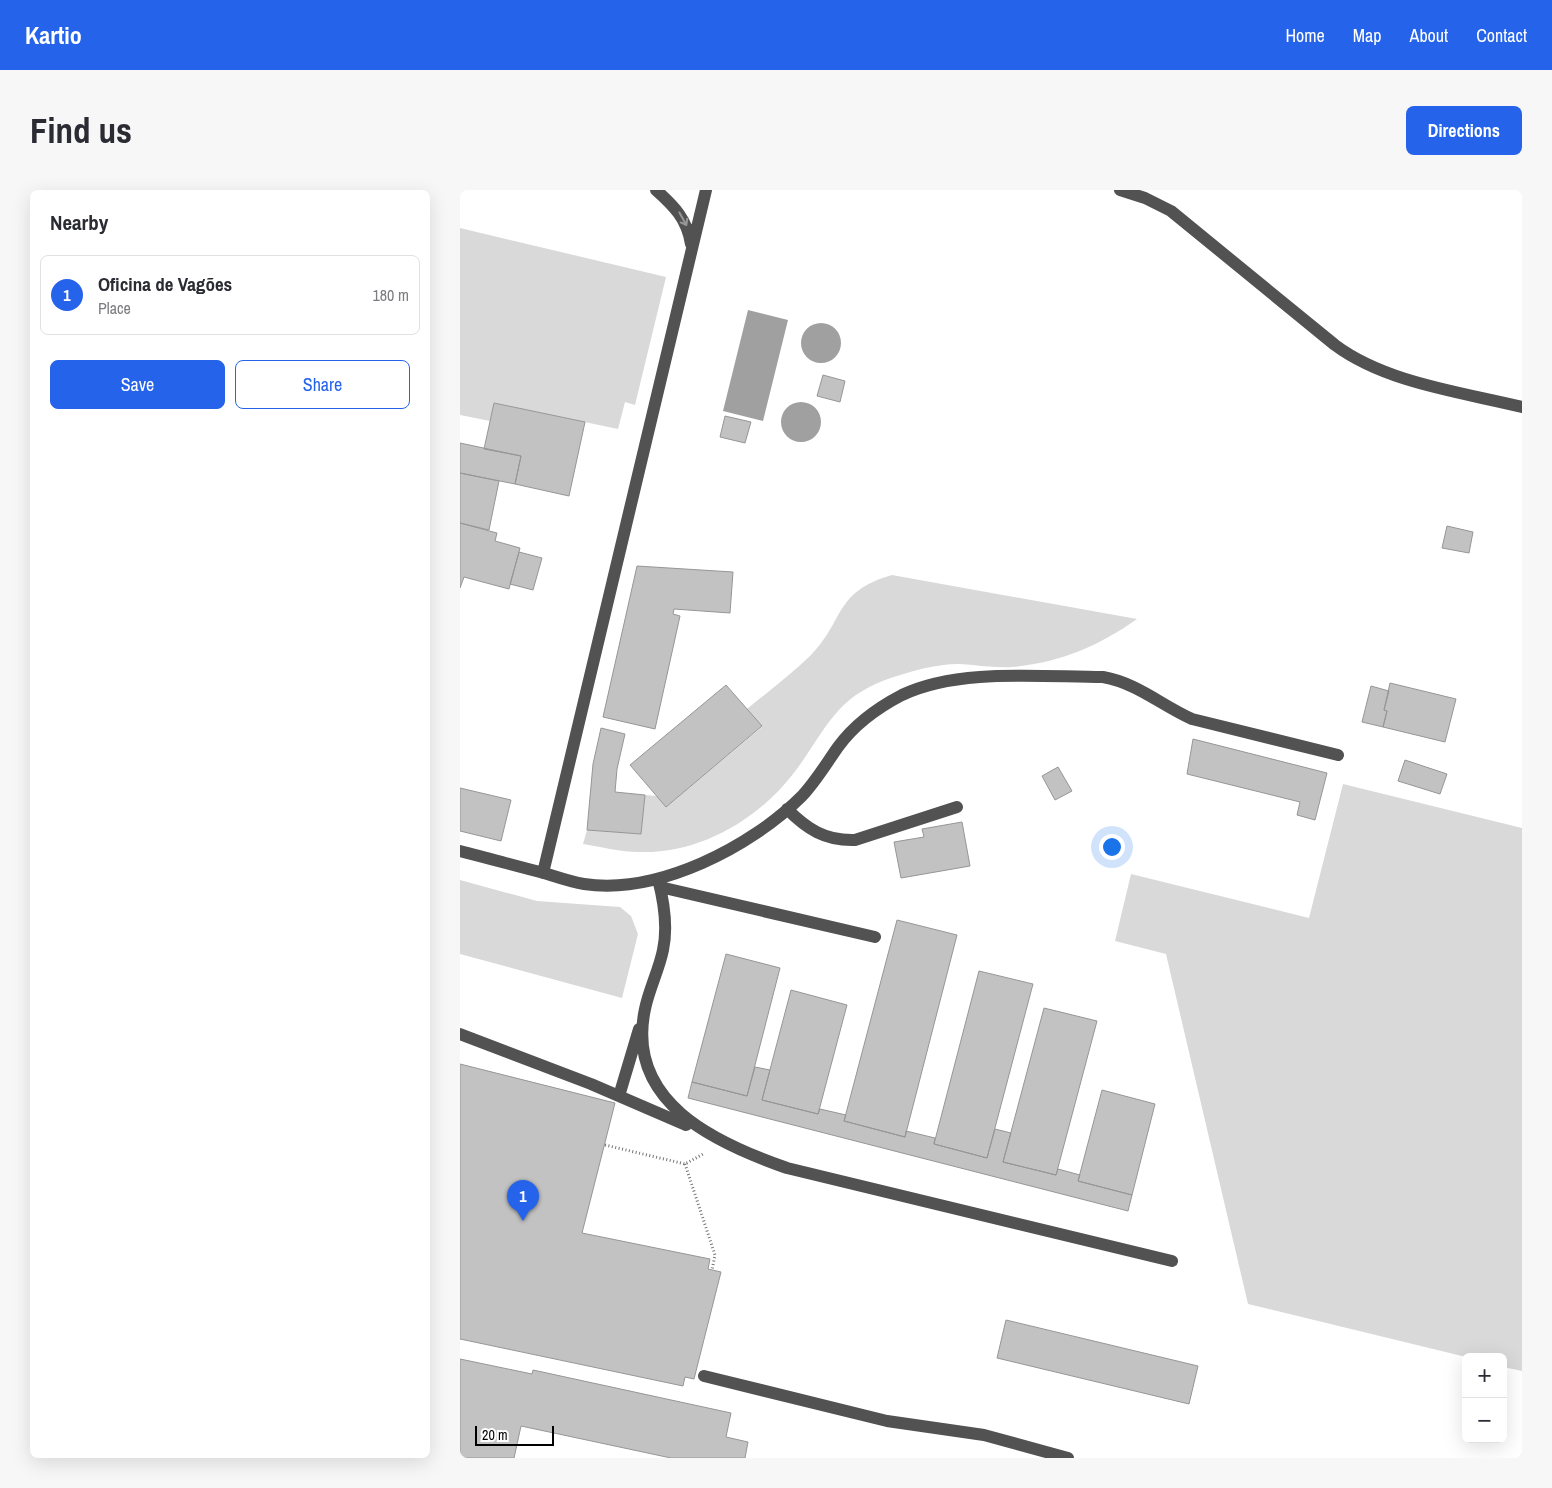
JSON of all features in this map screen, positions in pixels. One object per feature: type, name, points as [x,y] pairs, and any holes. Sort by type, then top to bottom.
[{"type":"lane","points":[[656,190],[678,210],[685,222],[691,245],[690,257]]},
{"type":"lane","points":[[543,873],[706,190]]},
{"type":"lane","points":[[1120,190],[1145,198],[1171,211],[1335,345],[1361,362],[1388,374],[1522,407]]},
{"type":"lane","points":[[659,883],[708,860],[772,822],[816,779],[839,745],[868,716],[922,687],[961,678],[1103,677],[1120,680],[1133,685],[1174,711],[1192,719],[1338,755]]},
{"type":"lane","points":[[787,809],[807,828],[819,835],[843,840],[855,840],[957,807]]},
{"type":"lane","points":[[460,851],[584,884],[659,883],[874,937]]},
{"type":"lane","points":[[619,1096],[663,950],[664,913],[659,883]]},
{"type":"lane","points":[[645,1010],[644,1049],[648,1066],[660,1090],[676,1111],[690,1122],[725,1142]]},
{"type":"lane","points":[[460,1034],[619,1096],[787,1168],[1172,1261]]},
{"type":"lane","points":[[704,1376],[887,1421],[984,1435],[1068,1458]]},
{"type":"path","points":[[605,1145],[685,1164],[725,1142]]},
{"type":"path","points":[[685,1164],[715,1255],[712,1270]]},
{"type":"shaded area","points":[[460,228],[666,277],[635,405],[625,402],[618,429],[494,403],[490,421],[460,415]]},
{"type":"shaded area","points":[[748,310],[788,320],[763,421],[723,411]]},
{"type":"shaded area","points":[[817,323],[825,323],[832,326],[838,332],[841,343],[838,354],[832,360],[825,363],[817,363],[810,360],[804,354],[801,347],[801,339],[804,332],[810,326]]},
{"type":"shaded area","points":[[797,402],[805,402],[812,405],[818,411],[821,422],[818,433],[812,439],[805,442],[797,442],[790,439],[784,433],[781,426],[781,418],[784,411],[790,405]]},
{"type":"shaded area","points":[[892,575],[1137,619],[1093,645],[1046,662],[1012,667],[959,664],[940,665],[903,674],[869,687],[844,705],[834,716],[799,766],[768,801],[729,829],[708,839],[686,847],[639,852],[583,844],[587,830],[641,834],[645,795],[657,796],[666,807],[762,727],[747,709],[810,656],[821,643],[849,599],[859,590],[873,582]]},
{"type":"shaded area","points":[[1343,784],[1522,828],[1522,1371],[1507,1368],[1507,1353],[1462,1353],[1462,1356],[1248,1304],[1166,954],[1115,941],[1131,874],[1309,918]]},
{"type":"shaded area","points":[[460,880],[537,901],[620,907],[631,916],[638,934],[622,998],[460,954]]},
{"type":"building","points":[[823,375],[845,381],[840,402],[817,396]]},
{"type":"building","points":[[494,403],[585,422],[569,496],[515,484],[521,456],[484,449]]},
{"type":"building","points":[[725,416],[751,422],[745,443],[720,437]]},
{"type":"building","points":[[460,443],[521,456],[515,484],[460,473]]},
{"type":"building","points":[[460,473],[499,481],[489,530],[460,523]]},
{"type":"building","points":[[460,523],[497,533],[495,541],[520,548],[509,589],[464,577],[460,588]]},
{"type":"building","points":[[1447,526],[1473,532],[1469,553],[1442,548]]},
{"type":"building","points":[[519,552],[542,558],[533,590],[510,584]]},
{"type":"building","points":[[637,566],[733,572],[730,613],[674,609],[673,614],[680,616],[655,729],[603,717]]},
{"type":"building","points":[[1390,683],[1456,699],[1445,742],[1383,727],[1387,711],[1384,710]]},
{"type":"building","points":[[726,685],[762,726],[666,807],[630,765]]},
{"type":"building","points":[[1371,686],[1389,691],[1384,710],[1387,711],[1383,727],[1362,722]]},
{"type":"building","points":[[601,728],[625,734],[617,769],[615,792],[645,795],[641,834],[587,830],[593,764]]},
{"type":"building","points":[[1193,739],[1327,773],[1315,820],[1297,815],[1300,802],[1187,774]]},
{"type":"building","points":[[1405,760],[1447,774],[1440,794],[1398,781]]},
{"type":"building","points":[[1058,767],[1072,791],[1055,800],[1042,776]]},
{"type":"building","points":[[460,788],[511,800],[501,841],[460,831]]},
{"type":"building","points":[[962,822],[970,866],[901,878],[894,842],[924,837],[922,829]]},
{"type":"building","points":[[897,920],[957,935],[905,1137],[844,1121]]},
{"type":"building","points":[[726,954],[780,968],[747,1096],[692,1082]]},
{"type":"building","points":[[979,971],[1033,984],[987,1158],[934,1144]]},
{"type":"building","points":[[791,990],[847,1005],[818,1114],[762,1100]]},
{"type":"building","points":[[1044,1008],[1097,1021],[1056,1175],[1003,1162]]},
{"type":"building","points":[[460,1064],[615,1103],[582,1233],[710,1259],[708,1269],[721,1272],[694,1379],[685,1377],[683,1386],[460,1339]]},
{"type":"building","points":[[755,1067],[770,1070],[762,1100],[818,1114],[820,1109],[846,1115],[844,1121],[905,1137],[906,1131],[935,1138],[934,1144],[987,1158],[995,1129],[1011,1133],[1003,1162],[1056,1175],[1058,1169],[1080,1175],[1078,1181],[1132,1195],[1128,1211],[688,1098],[692,1082],[747,1096]]},
{"type":"building","points":[[1102,1090],[1155,1104],[1132,1195],[1078,1181]]},
{"type":"building","points":[[1006,1320],[1198,1366],[1189,1404],[997,1358]]},
{"type":"building","points":[[460,1359],[532,1374],[533,1370],[731,1413],[726,1437],[748,1442],[745,1458],[671,1458],[521,1426],[514,1458],[460,1458]]},
{"type":"place","name":"Oficina de Vagões","points":[[523,1221]]}]
